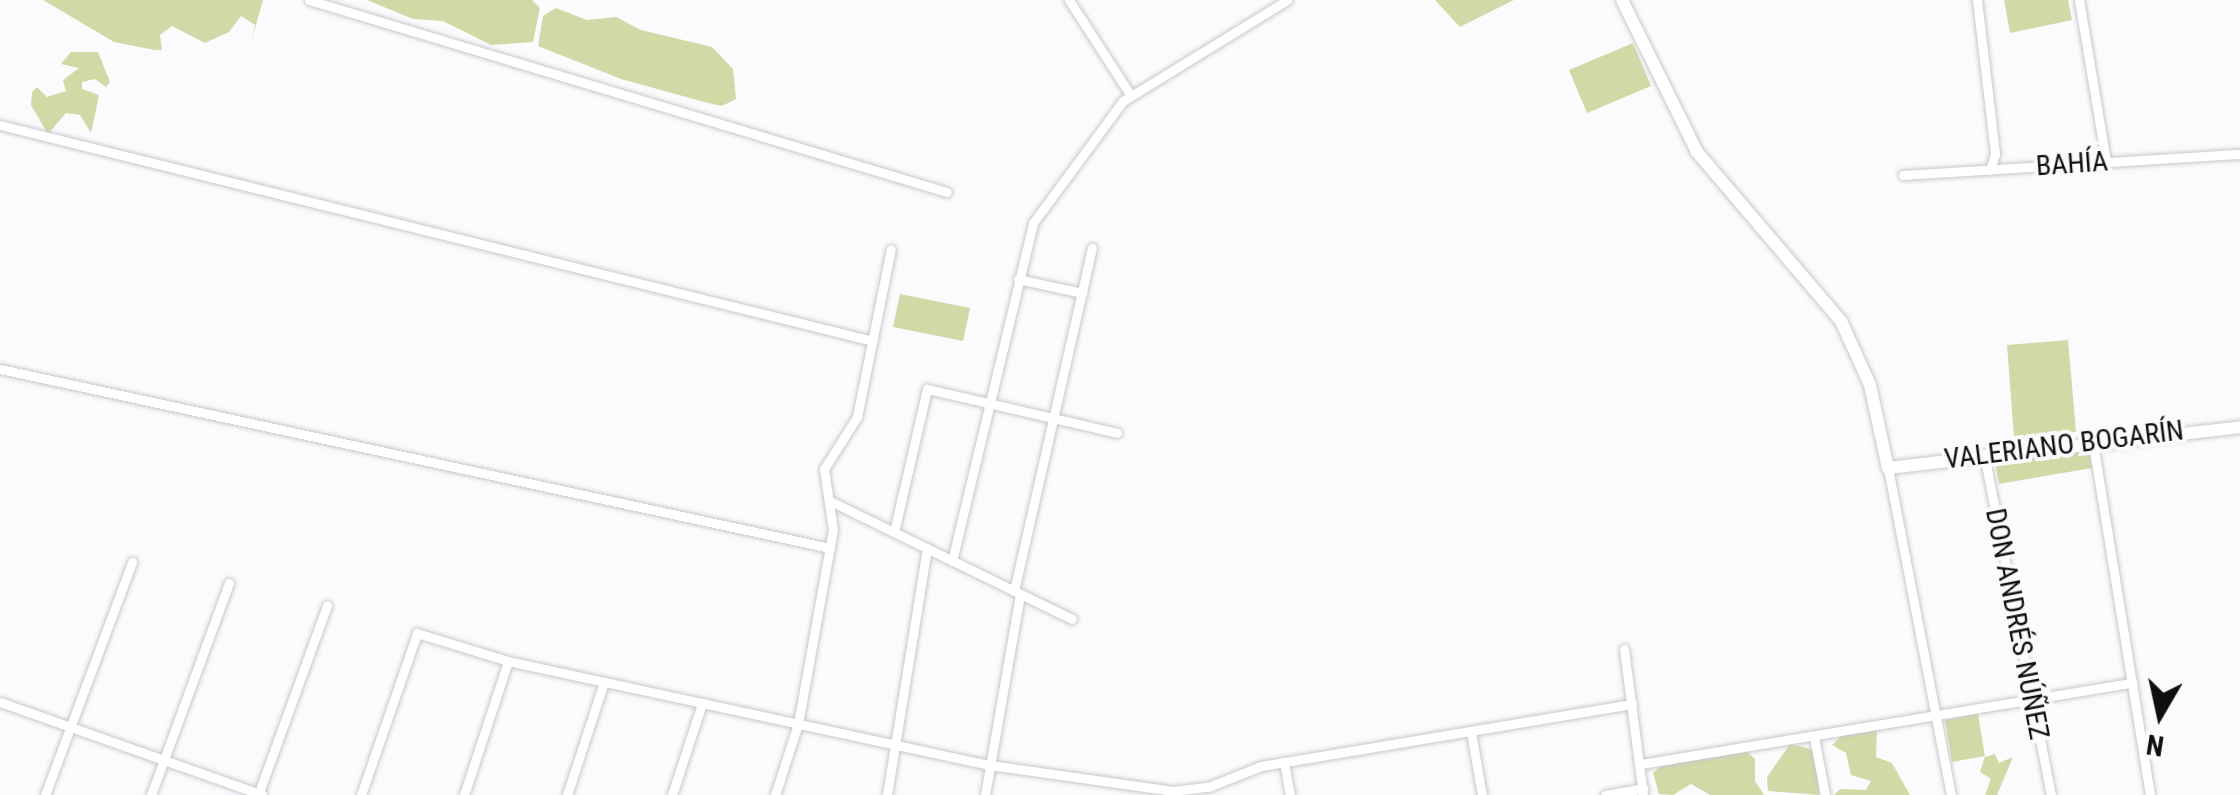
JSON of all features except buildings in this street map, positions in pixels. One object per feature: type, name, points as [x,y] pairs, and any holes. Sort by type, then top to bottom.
[{"type":"street","points":[[309,0],[947,192]]},
{"type":"street","points":[[1070,0],[1131,96]]},
{"type":"street","points":[[952,561],[1032,223],[1131,96],[1287,0]]},
{"type":"street","points":[[1622,0],[1697,152],[1841,321],[1870,385],[1951,795]]},
{"type":"street","points":[[1976,0],[1995,154],[1990,170]]},
{"type":"street","points":[[2078,0],[2106,162]]},
{"type":"street","points":[[0,126],[874,340]]},
{"type":"street","points":[[1995,154],[2013,168]]},
{"type":"street","name":"BAHÍA","points":[[1903,175],[2240,154]]},
{"type":"street","points":[[985,795],[1017,592],[1092,248]]},
{"type":"street","points":[[776,795],[798,724],[830,548],[835,514],[824,469],[857,417],[891,249]]},
{"type":"street","points":[[1018,279],[1082,293]]},
{"type":"street","points":[[0,369],[830,548]]},
{"type":"street","points":[[894,532],[928,389],[1117,433]]},
{"type":"street","name":"VALERIANO BOGARÍN","points":[[1888,468],[2093,440],[2240,428]]},
{"type":"street","points":[[2093,440],[2150,795]]},
{"type":"street","name":"DON ANDRÉS NÚÑEZ","points":[[1984,454],[2051,795]]},
{"type":"street","points":[[830,501],[1072,620]]},
{"type":"street","points":[[887,795],[927,548]]},
{"type":"street","points":[[45,795],[132,562]]},
{"type":"street","points":[[150,795],[228,583]]},
{"type":"street","points":[[0,702],[260,795],[327,606]]},
{"type":"street","points":[[361,795],[418,633],[508,661],[990,765],[1173,791],[1198,790],[1284,762],[1632,704]]},
{"type":"street","points":[[1605,795],[1643,792],[1624,648]]},
{"type":"street","points":[[464,795],[508,661]]},
{"type":"street","points":[[566,795],[604,682]]},
{"type":"street","points":[[1642,764],[2132,683]]},
{"type":"street","points":[[672,795],[702,703]]},
{"type":"street","points":[[1471,732],[1482,795]]},
{"type":"street","points":[[1814,737],[1825,795]]},
{"type":"street","points":[[1284,762],[1290,795]]},
{"type":"green space","points":[[43,0],[263,0],[251,42],[255,25],[241,16],[229,32],[205,43],[172,26],[160,35],[162,50],[155,50],[114,42]]},
{"type":"green space","points":[[367,0],[532,0],[540,8],[533,42],[491,45],[443,21],[413,19]]},
{"type":"green space","points":[[1435,0],[1514,0],[1460,27]]},
{"type":"green space","points":[[2004,0],[2068,0],[2072,20],[2010,33]]},
{"type":"green space","points":[[556,8],[587,20],[616,17],[641,30],[712,47],[733,69],[736,99],[722,106],[708,103],[621,79],[538,46],[543,16]]},
{"type":"green space","points":[[1633,43],[1651,86],[1587,113],[1569,70]]},
{"type":"green space","points":[[71,52],[98,52],[110,82],[106,87],[95,79],[82,82],[82,89],[99,95],[91,133],[80,115],[66,113],[48,134],[31,105],[32,92],[37,87],[47,97],[66,91],[63,80],[79,68],[61,64]]},
{"type":"green space","points":[[900,294],[970,308],[963,341],[893,327]]},
{"type":"green space","points":[[2068,340],[2076,432],[2014,437],[2007,345]]},
{"type":"green space","points":[[2088,447],[2092,468],[1999,484],[1994,457]]},
{"type":"green space","points":[[1978,714],[1985,756],[1952,762],[1945,720]]},
{"type":"green space","points":[[1877,728],[1876,757],[1892,763],[1910,795],[1834,795],[1840,789],[1866,790],[1871,781],[1851,775],[1846,753],[1832,745],[1845,732]]},
{"type":"green space","points":[[1790,744],[1818,751],[1819,795],[1768,791],[1767,777]]},
{"type":"green space","points":[[1745,750],[1755,759],[1755,781],[1764,795],[1710,795],[1691,784],[1673,795],[1659,794],[1653,773],[1667,760]]},
{"type":"green space","points":[[1995,754],[1999,763],[2013,757],[1997,795],[1985,795],[1991,779],[1980,772],[1985,756]]}]
